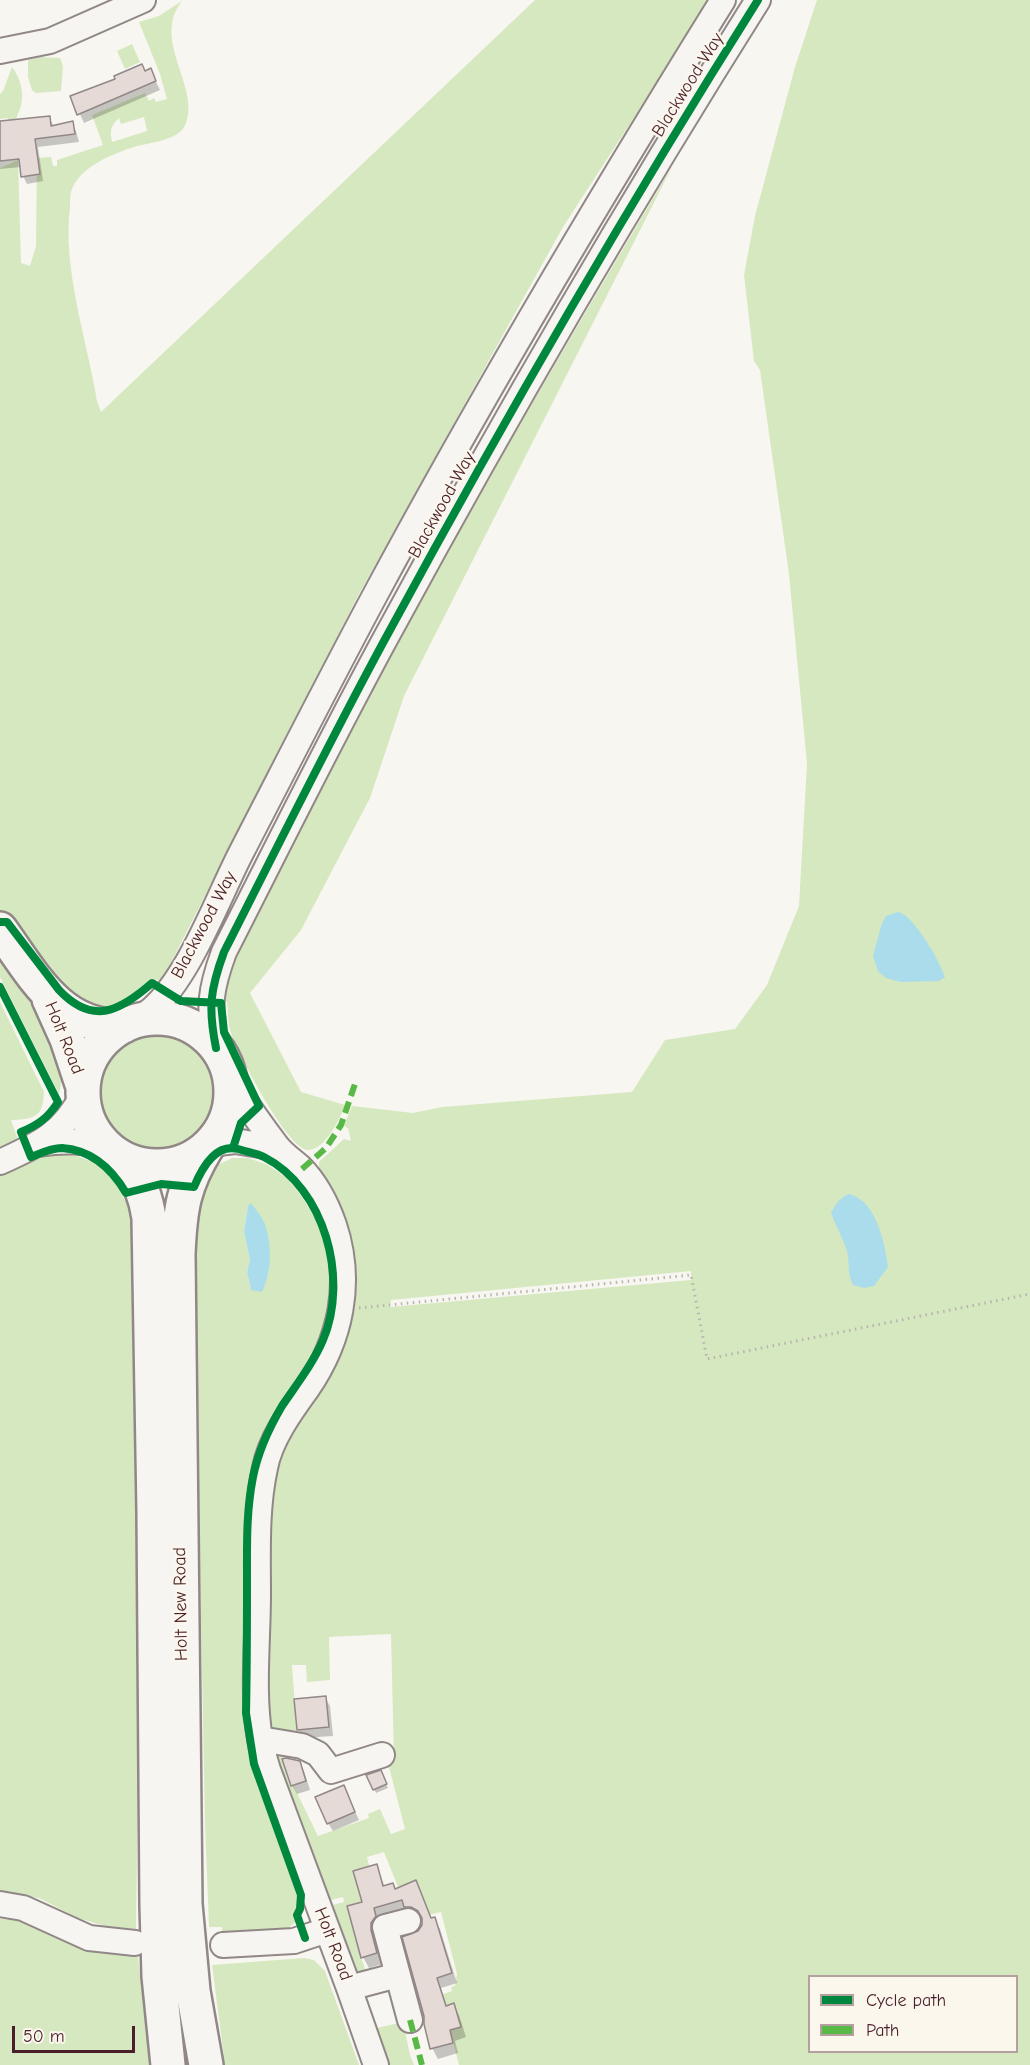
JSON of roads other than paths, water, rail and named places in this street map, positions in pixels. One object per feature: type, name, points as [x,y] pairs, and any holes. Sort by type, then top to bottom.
[{"type":"highway","name":"Holt Road","points":[[0,929],[44,989],[61,1007],[81,1019],[105,1026],[127,1024]]},
{"type":"highway","name":"Holt Road","points":[[44,989],[67,1040],[83,1090]]},
{"type":"highway","points":[[150,1019],[183,1023],[200,1032],[216,1048],[225,1064],[230,1079],[230,1104],[226,1120],[208,1145],[190,1159],[169,1166],[148,1166],[118,1154],[94,1131],[85,1111],[83,1090],[86,1070],[103,1042],[127,1024],[150,1019]]},
{"type":"highway","name":"Holt New Road","points":[[206,2065],[194,1991],[185,1904],[178,1254],[183,1198],[189,1179],[208,1145]]},
{"type":"highway","name":"Holt New Road","points":[[118,1154],[142,1186],[149,1218],[157,1905],[159,1976],[168,2065]]},
{"type":"street","points":[[0,51],[50,41],[143,0]]},
{"type":"street","name":"Blackwood Way","points":[[127,1024],[150,1010],[165,994],[190,958],[238,858],[369,607],[462,437],[625,157],[723,0]]},
{"type":"street","name":"Blackwood Way","points":[[216,1048],[210,997],[224,952],[383,643],[533,371],[758,0]]},
{"type":"street","name":"Holt Road","points":[[230,1079],[278,1148],[302,1169],[313,1183],[325,1203],[334,1226],[343,1264],[342,1310],[329,1350],[309,1386],[286,1418],[265,1466],[259,1521],[257,1706],[260,1739],[268,1770],[376,2065]]},
{"type":"street","points":[[0,1161],[37,1145],[64,1124],[77,1107],[83,1090]]},
{"type":"street","points":[[37,1145],[76,1141],[118,1154]]},
{"type":"street","points":[[208,1145],[235,1141],[278,1148]]},
{"type":"street","points":[[260,1739],[302,1746],[318,1754],[331,1771],[381,1755]]},
{"type":"street","points":[[0,1904],[23,1908],[89,1938],[135,1943]]},
{"type":"street","points":[[408,1921],[385,1927],[410,2020]]},
{"type":"street","points":[[223,1945],[287,1942],[327,1930]]},
{"type":"street","points":[[349,1988],[398,1975]]},
{"type":"water","points":[[898,912],[911,921],[938,961],[945,977],[939,981],[901,982],[886,978],[878,971],[873,956],[882,923],[886,916]]},
{"type":"water","points":[[849,1194],[858,1198],[872,1213],[878,1224],[884,1246],[888,1267],[874,1286],[864,1288],[853,1285],[846,1248],[831,1213],[840,1199]]},
{"type":"water","points":[[251,1203],[265,1224],[269,1241],[269,1267],[262,1292],[251,1290],[247,1272],[250,1260],[244,1232],[248,1206]]}]
